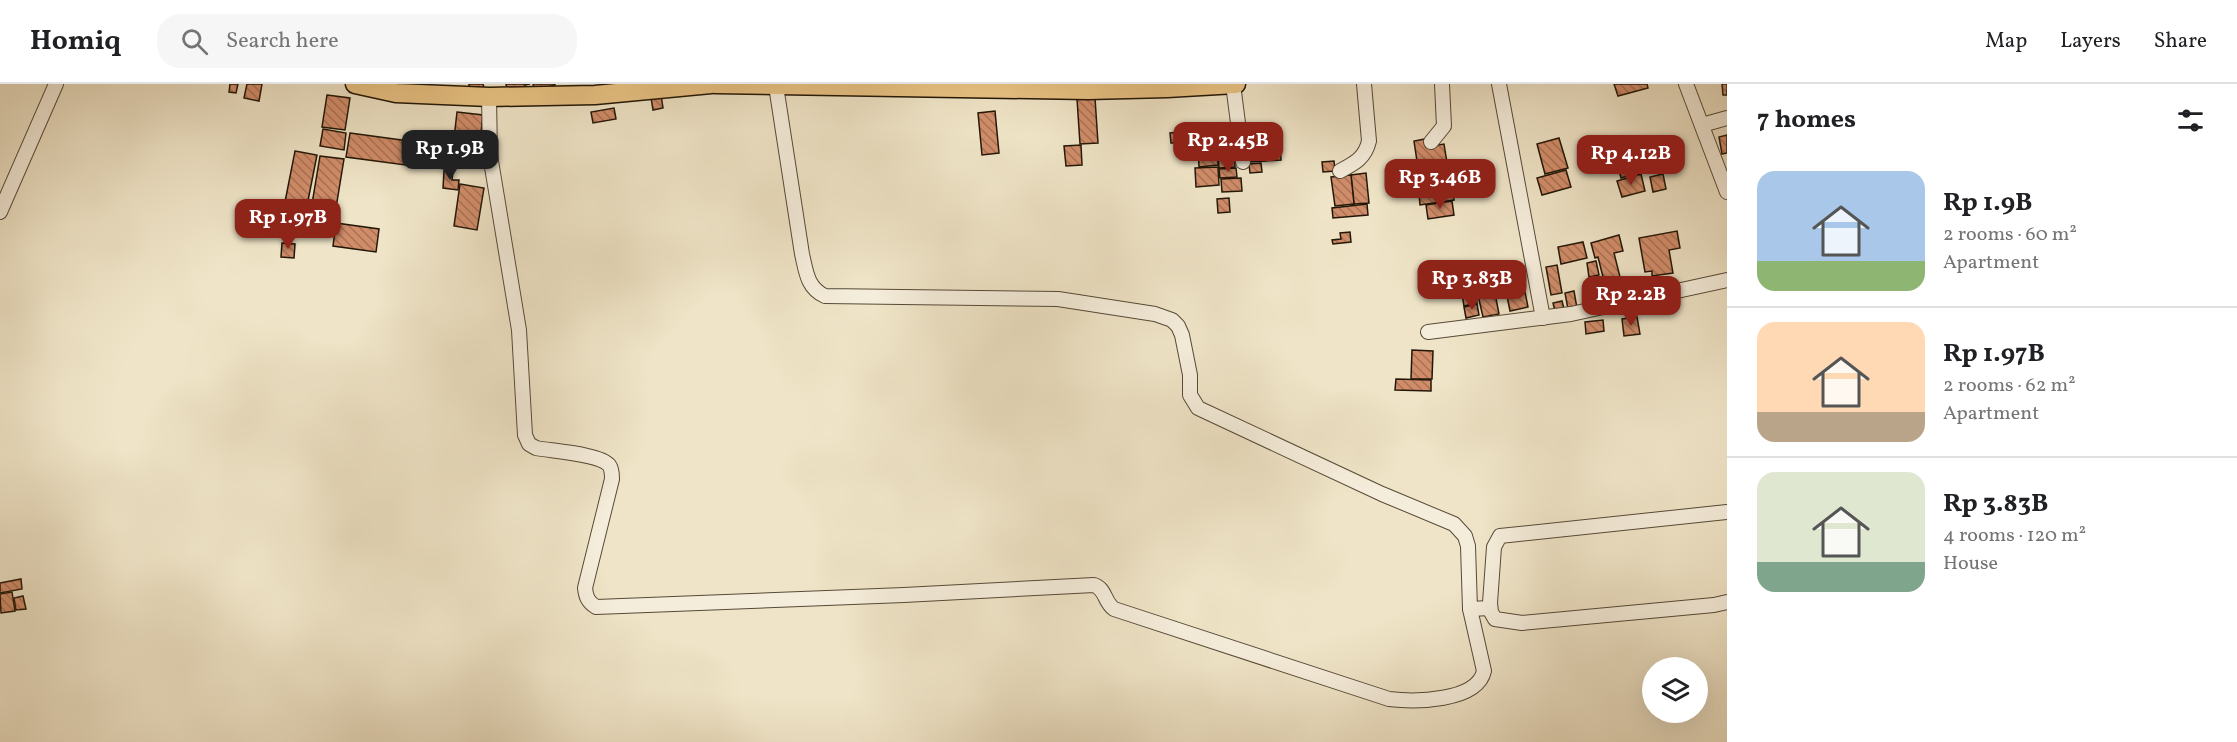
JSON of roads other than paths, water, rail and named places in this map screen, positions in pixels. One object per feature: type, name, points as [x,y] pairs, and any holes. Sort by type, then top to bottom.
[{"type":"main road","points":[[355,84],[396,93],[435,90],[489,97],[595,95],[713,84],[1118,87],[1235,84]]},
{"type":"street","points":[[0,212],[56,84]]},
{"type":"street","points":[[1235,84],[1243,162]]},
{"type":"street","points":[[1340,171],[1358,161],[1367,149],[1369,141],[1364,84]]},
{"type":"street","points":[[1431,142],[1444,126],[1442,84]]},
{"type":"street","points":[[1498,84],[1543,318]]},
{"type":"street","points":[[1686,84],[1727,192]]},
{"type":"street","points":[[489,97],[490,155],[519,330],[525,435],[529,444],[536,448],[595,458],[608,463],[612,470],[612,479],[585,588],[590,603],[596,606],[620,606],[1094,585],[1113,609],[1389,699],[1406,701],[1462,693],[1472,689],[1482,678],[1484,671],[1480,609],[1465,536],[1454,524],[1213,417],[1198,408],[1190,395],[1190,375],[1182,335],[1172,320],[1155,314],[1058,299],[825,296],[819,294],[809,281],[802,254],[776,86]]},
{"type":"street","points":[[1702,125],[1727,118]]},
{"type":"street","points":[[1428,332],[1571,314],[1727,280]]},
{"type":"street","points":[[1480,609],[1494,547],[1500,536],[1727,513]]},
{"type":"street","points":[[1480,609],[1496,619],[1522,623],[1727,602]]}]
